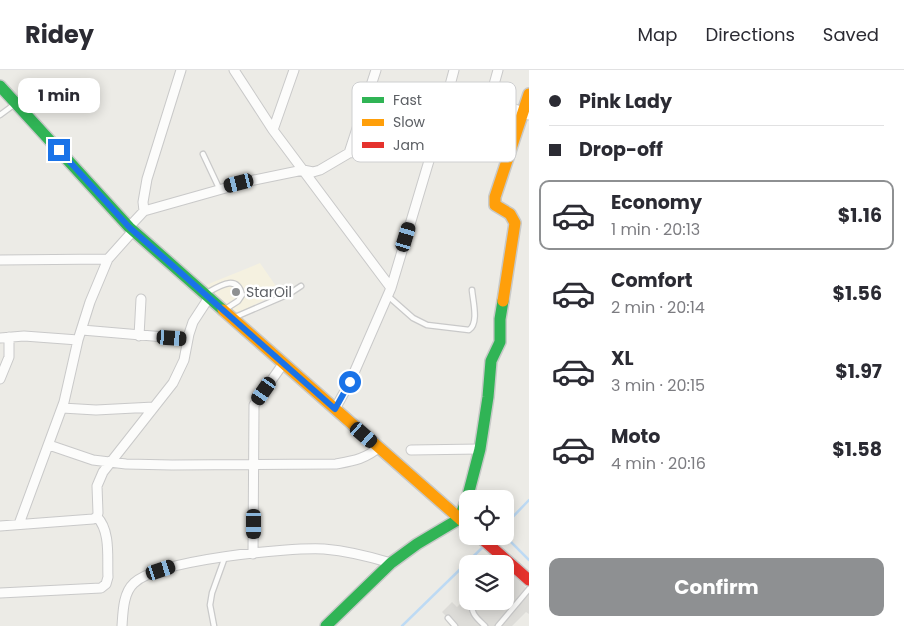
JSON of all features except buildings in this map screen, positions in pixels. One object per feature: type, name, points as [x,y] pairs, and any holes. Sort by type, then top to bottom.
[{"type":"main road","points":[[0,86],[131,229],[459,519]]},
{"type":"main road","points":[[516,142],[526,114],[529,94]]},
{"type":"main road","points":[[469,490],[480,449],[491,362],[501,337],[500,319],[515,223],[515,217],[511,213],[497,208],[494,202],[509,162]]},
{"type":"main road","points":[[326,626],[391,563],[417,544],[459,525]]},
{"type":"main road","points":[[489,545],[529,580]]},
{"type":"street","points":[[144,211],[143,202],[147,179],[181,70]]},
{"type":"street","points":[[234,70],[273,130],[389,292]]},
{"type":"street","points":[[273,130],[294,70]]},
{"type":"street","points":[[372,82],[376,70]]},
{"type":"street","points":[[349,153],[352,144]]},
{"type":"street","points":[[19,524],[62,408],[78,340],[90,302],[108,259],[144,211],[220,188],[303,170],[313,172],[352,153]]},
{"type":"street","points":[[335,409],[350,382],[389,292],[428,162]]},
{"type":"street","points":[[0,260],[108,259]]},
{"type":"street","points":[[0,593],[101,588],[106,584],[108,577],[105,531],[97,517],[97,486],[109,462],[154,407],[181,370],[193,322],[206,297]]},
{"type":"street","points":[[139,336],[141,299]]},
{"type":"street","points":[[82,330],[188,339]]},
{"type":"street","points":[[0,379],[8,357],[4,338],[33,336],[78,340]]},
{"type":"street","points":[[253,554],[254,404],[283,364]]},
{"type":"street","points":[[62,408],[96,410],[154,407]]},
{"type":"street","points":[[49,445],[82,456],[109,462],[172,466],[336,464],[357,460],[370,455],[379,448]]},
{"type":"street","points":[[411,450],[480,449]]},
{"type":"street","points":[[0,526],[93,519],[97,517]]},
{"type":"street","points":[[122,626],[126,594],[133,583],[148,574],[174,566],[225,557],[293,549],[354,552],[391,563]]},
{"type":"lane","points":[[0,115],[16,104]]},
{"type":"lane","points":[[203,154],[220,188]]},
{"type":"lane","points":[[206,297],[226,283],[233,283],[240,289],[242,295],[238,301],[223,311]]},
{"type":"lane","points":[[232,319],[289,294],[301,286]]},
{"type":"lane","points":[[389,292],[413,318],[427,325],[469,330],[472,329],[474,323],[472,290]]},
{"type":"lane","points":[[214,626],[210,605],[212,593],[225,557]]},
{"type":"lane","points":[[498,626],[529,589]]},
{"type":"lane","points":[[472,610],[486,626]]},
{"type":"lane","points":[[448,618],[455,626]]},
{"type":"shaded area","points":[[260,263],[280,292],[232,316],[206,285]]},
{"type":"shaded area","points":[[514,575],[529,591],[529,614],[526,612],[512,626],[456,626],[442,612],[452,602],[457,607],[459,605],[459,610],[514,610]]},
{"type":"waterway","points":[[514,516],[529,500]]},
{"type":"waterway","points":[[514,545],[529,560]]},
{"type":"waterway","points":[[402,626],[484,546]]},
{"type":"traffic: fast","points":[[0,86],[129,227],[223,310]]},
{"type":"traffic: fast","points":[[326,626],[391,563],[417,544],[459,519],[467,499],[480,449],[491,361],[500,342],[500,319],[503,301]]},
{"type":"traffic: slow","points":[[516,133],[529,94]]},
{"type":"traffic: slow","points":[[503,301],[515,223],[510,214],[495,205],[495,197],[507,162]]},
{"type":"traffic: slow","points":[[223,310],[459,518]]},
{"type":"traffic: jam","points":[[489,545],[529,580]]},
{"type":"place","name":"StarOil","points":[[236,292]]},
{"type":"route","points":[[59,150],[129,227],[164,260],[335,409],[350,382]]}]
